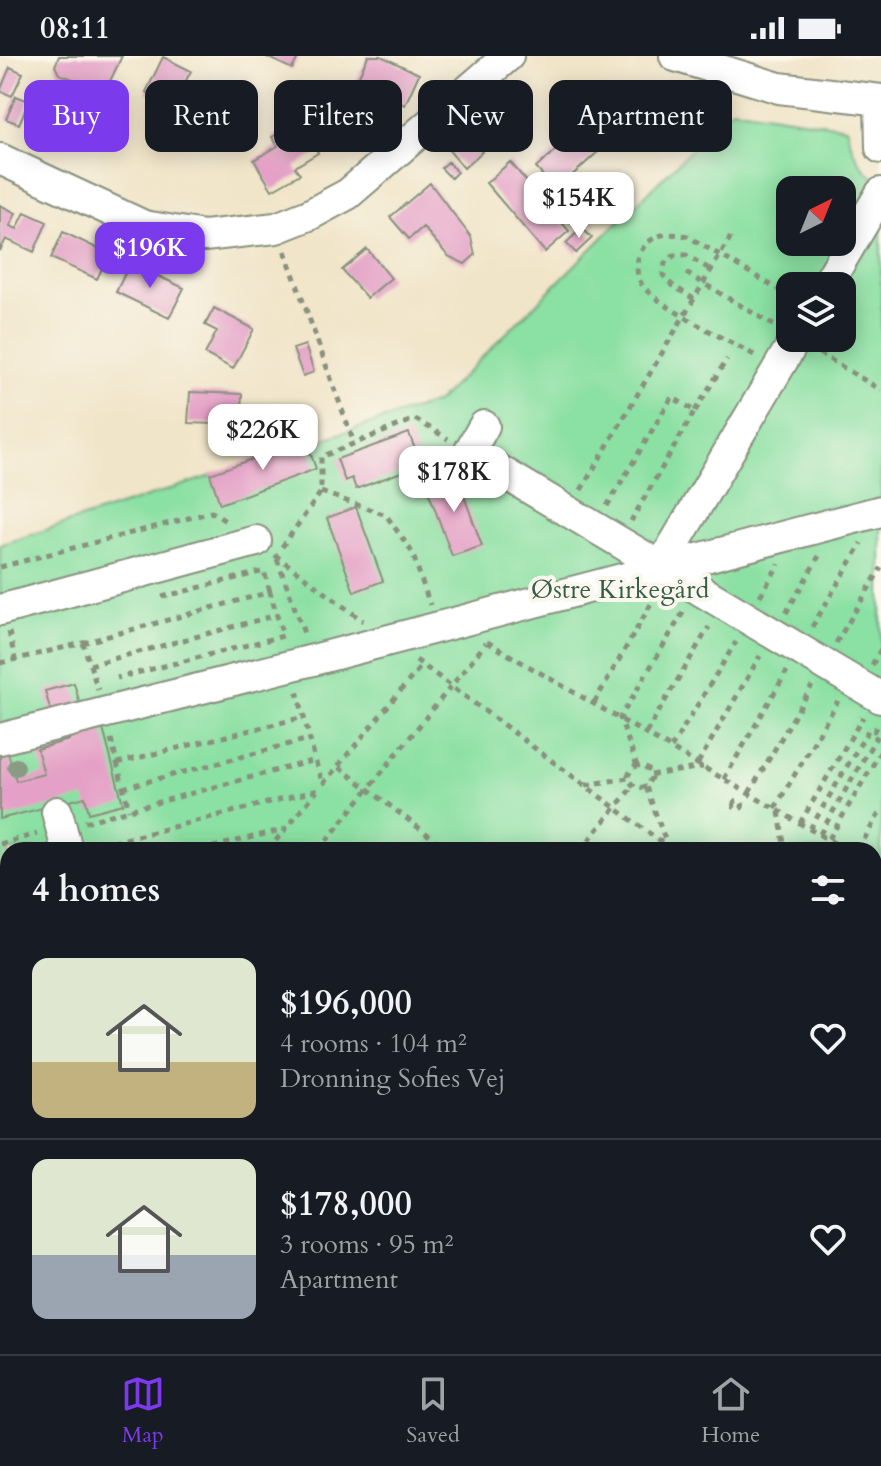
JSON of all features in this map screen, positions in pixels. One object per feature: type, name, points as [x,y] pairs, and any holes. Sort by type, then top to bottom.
[{"type":"street","points":[[0,159],[144,226],[204,236],[276,228],[348,194],[508,56]]},
{"type":"street","points":[[675,56],[779,88],[880,100],[881,148]]},
{"type":"street","points":[[834,272],[881,193]]},
{"type":"street","points":[[665,571],[782,352]]},
{"type":"street","points":[[484,426],[469,452],[696,590],[873,706]]},
{"type":"street","points":[[0,739],[101,698],[313,660],[438,627],[478,631],[781,537],[826,525],[874,524]]},
{"type":"street","points":[[0,610],[266,548]]},
{"type":"path","points":[[276,228],[354,443]]},
{"type":"path","points":[[765,361],[655,298],[641,284],[636,266],[643,249],[655,237],[670,233],[687,236],[776,288]]},
{"type":"path","points":[[568,512],[733,233]]},
{"type":"path","points":[[694,299],[663,275],[665,263],[675,255],[686,255],[711,270]]},
{"type":"path","points":[[686,273],[776,327]]},
{"type":"path","points":[[818,352],[881,390]]},
{"type":"path","points":[[606,535],[695,411],[727,359]]},
{"type":"path","points":[[606,535],[672,397],[695,411]]},
{"type":"path","points":[[266,548],[321,492],[321,457],[415,419],[469,452]]},
{"type":"path","points":[[321,492],[386,515],[412,552],[438,627]]},
{"type":"path","points":[[0,567],[212,512],[266,548],[662,842]]},
{"type":"path","points":[[807,636],[874,524]]},
{"type":"path","points":[[781,621],[828,540],[826,525]]},
{"type":"path","points":[[755,605],[786,553],[781,537]]},
{"type":"path","points":[[266,548],[313,660]]},
{"type":"path","points":[[831,651],[881,568]]},
{"type":"path","points":[[101,698],[283,636],[264,571],[160,598]]},
{"type":"path","points":[[594,703],[665,571]]},
{"type":"path","points":[[620,718],[696,590]]},
{"type":"path","points":[[0,663],[270,592]]},
{"type":"path","points":[[90,665],[277,615]]},
{"type":"path","points":[[646,733],[716,616]]},
{"type":"path","points":[[325,842],[451,686],[478,631],[832,842]]},
{"type":"path","points":[[671,748],[742,631]]},
{"type":"path","points":[[0,639],[25,633]]},
{"type":"path","points":[[83,643],[101,698],[129,811]]},
{"type":"path","points":[[651,775],[701,765],[767,645]]},
{"type":"path","points":[[724,779],[794,660]]},
{"type":"path","points":[[275,842],[422,665]]},
{"type":"path","points":[[740,801],[818,675]]},
{"type":"path","points":[[783,842],[777,810],[844,689]]},
{"type":"path","points":[[282,698],[298,694],[321,787]]},
{"type":"path","points":[[800,823],[873,706]]},
{"type":"path","points":[[117,763],[304,717]]},
{"type":"path","points":[[620,718],[637,766]]},
{"type":"path","points":[[810,829],[869,729],[874,730],[878,734],[820,834]]},
{"type":"path","points":[[123,788],[309,739]]},
{"type":"path","points":[[828,840],[881,751]]},
{"type":"path","points":[[9,842],[315,760]]},
{"type":"path","points":[[633,786],[628,778],[629,772],[637,766],[645,766],[651,775]]},
{"type":"path","points":[[339,767],[437,842]]},
{"type":"path","points":[[651,775],[646,787],[668,842]]},
{"type":"path","points":[[585,785],[628,778]]},
{"type":"path","points":[[633,786],[646,787]]},
{"type":"path","points":[[587,842],[633,786]]},
{"type":"path","points":[[112,842],[321,787]]},
{"type":"path","points":[[863,842],[881,810]]},
{"type":"path","points":[[232,842],[286,828]]},
{"type":"green space","name":"Østre Kirkegård","points":[[732,109],[846,127],[858,159],[881,184],[881,842],[0,842],[0,545],[437,402],[689,152],[732,152]]},
{"type":"building","points":[[59,56],[122,56],[111,80],[76,80],[59,74],[55,66]]},
{"type":"building","points":[[265,56],[299,56],[292,69]]},
{"type":"building","points":[[368,56],[381,56],[419,74],[405,105],[402,104],[402,80],[357,80]]},
{"type":"building","points":[[163,57],[191,71],[186,80],[152,80]]},
{"type":"building","points":[[10,67],[23,73],[12,96],[0,91]]},
{"type":"building","points":[[16,96],[24,99],[24,112],[19,124],[6,119]]},
{"type":"building","points":[[274,148],[274,152],[318,153],[295,167],[300,174],[272,190],[254,160]]},
{"type":"building","points":[[450,152],[482,152],[464,168]]},
{"type":"building","points":[[554,152],[598,152],[556,190],[536,168]]},
{"type":"building","points":[[448,162],[457,172],[451,178],[441,168]]},
{"type":"building","points":[[510,162],[569,231],[545,252],[486,183]]},
{"type":"building","points":[[430,183],[471,237],[475,255],[465,264],[448,256],[423,227],[409,239],[390,217]]},
{"type":"building","points":[[0,205],[16,213],[10,226],[17,229],[25,212],[47,222],[34,252],[6,239],[0,251]]},
{"type":"building","points":[[582,228],[592,238],[576,253],[566,243]]},
{"type":"building","points":[[63,232],[109,254],[97,279],[51,258]]},
{"type":"building","points":[[367,249],[391,278],[367,298],[342,270]]},
{"type":"building","points":[[130,263],[184,288],[169,318],[116,292]]},
{"type":"building","points":[[214,308],[254,329],[233,369],[205,354],[217,331],[205,325]]},
{"type":"building","points":[[305,345],[314,372],[303,376],[293,349]]},
{"type":"building","points":[[190,392],[242,394],[240,425],[188,423]]},
{"type":"building","points":[[409,433],[417,455],[411,457],[415,467],[356,489],[352,478],[345,481],[337,459]]},
{"type":"building","points":[[306,440],[316,469],[220,504],[210,474]]},
{"type":"building","points":[[455,471],[482,546],[452,556],[425,482]]},
{"type":"building","points":[[356,507],[383,581],[354,592],[327,518]]},
{"type":"building","points":[[74,683],[80,704],[51,712],[45,691]]},
{"type":"building","points":[[102,725],[123,804],[89,813],[85,797],[0,819],[0,751],[7,749],[16,781],[44,774],[37,749],[69,740],[68,734]]}]
